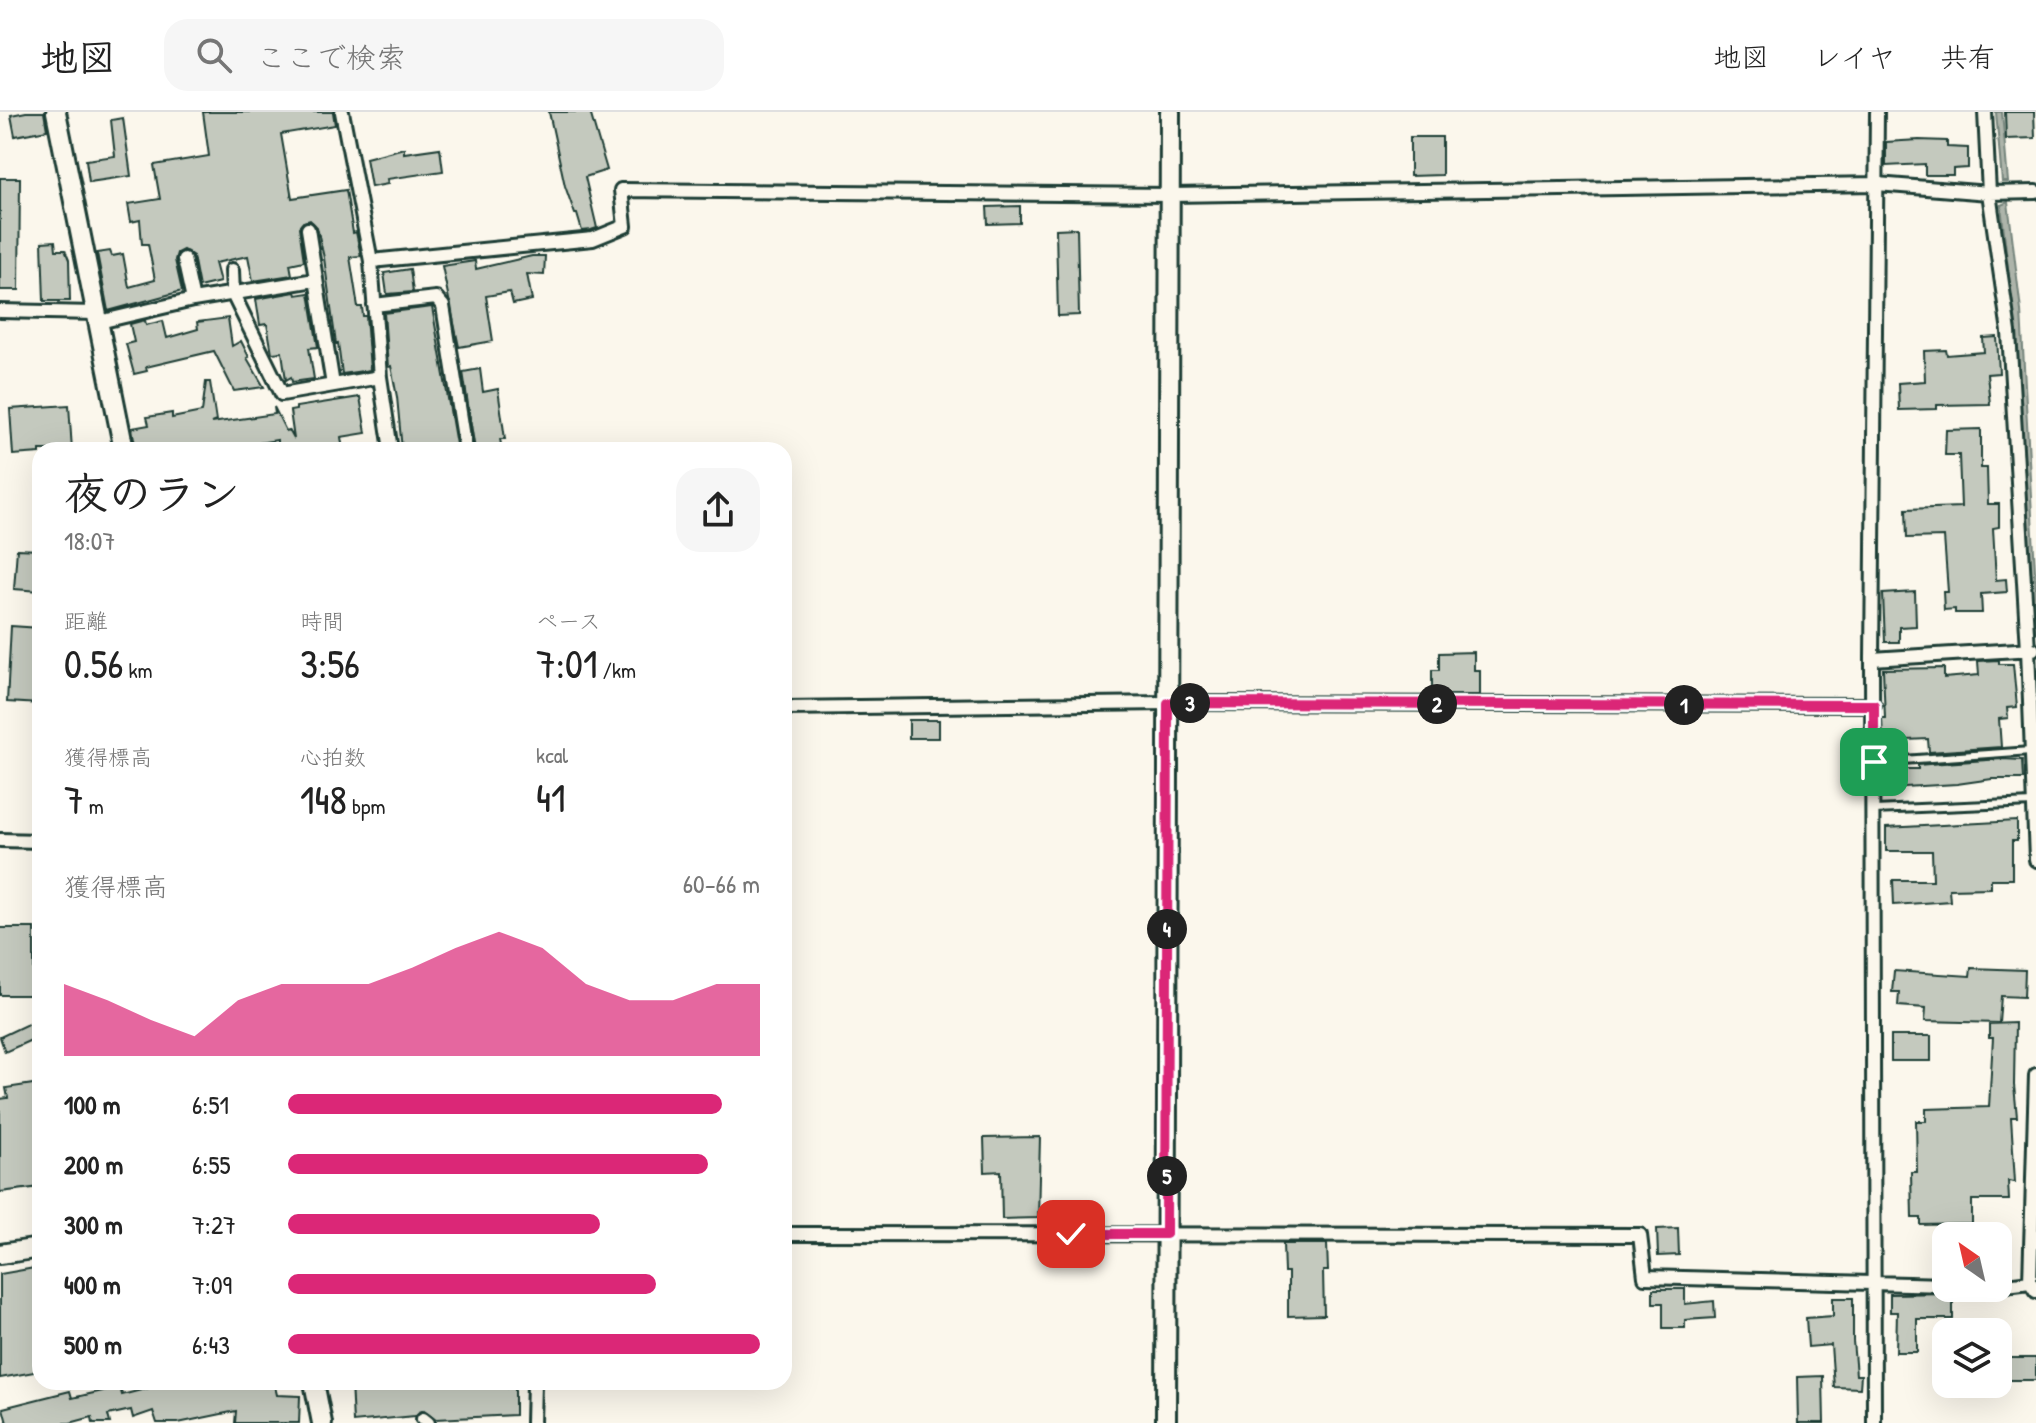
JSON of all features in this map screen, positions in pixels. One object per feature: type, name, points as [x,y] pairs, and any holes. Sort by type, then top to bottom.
[{"type":"street","points":[[56,112],[122,442]]},
{"type":"street","points":[[342,112],[371,261],[380,377],[390,442]]},
{"type":"street","points":[[1166,1423],[1170,112]]},
{"type":"street","points":[[1874,1423],[1872,659],[1877,112]]},
{"type":"street","points":[[1985,112],[1989,193],[2009,332],[2032,649],[2031,751],[2036,860]]},
{"type":"street","points":[[371,261],[593,239],[625,226],[621,190],[1171,195],[1877,184],[1989,193],[2036,192]]},
{"type":"street","points":[[308,229],[333,385]]},
{"type":"street","points":[[184,259],[193,300]]},
{"type":"street","points":[[232,270],[233,294],[282,394],[380,377]]},
{"type":"street","points":[[0,311],[98,318],[315,280]]},
{"type":"street","points":[[374,305],[436,298],[443,306],[465,442]]},
{"type":"street","points":[[1872,659],[2032,649]]},
{"type":"street","points":[[792,708],[1168,703],[1874,705]]},
{"type":"street","points":[[0,840],[32,841]]},
{"type":"street","points":[[2012,1286],[2033,1287],[2036,1075]]},
{"type":"street","points":[[792,1234],[1640,1235],[1645,1277],[1932,1285]]},
{"type":"street","points":[[0,1254],[32,1249]]},
{"type":"street","points":[[316,1390],[322,1423]]},
{"type":"street","points":[[533,1423],[534,1390]]},
{"type":"lane","points":[[1874,762],[2031,751]]},
{"type":"lane","points":[[1874,810],[2033,803]]},
{"type":"shaded area","points":[[1996,112],[2002,112],[2008,182],[2002,182]]},
{"type":"shaded area","points":[[2008,202],[2021,311],[2036,633],[2033,633],[2013,314],[2001,205]]},
{"type":"building","points":[[44,112],[47,130],[15,136],[11,115]]},
{"type":"building","points":[[203,112],[333,112],[335,125],[281,134],[292,198],[346,190],[353,233],[356,232],[361,256],[350,257],[358,307],[362,307],[363,316],[366,316],[370,370],[342,374],[324,258],[317,227],[310,220],[299,227],[304,261],[290,264],[292,275],[253,281],[248,256],[215,263],[220,282],[199,287],[193,256],[183,250],[177,253],[175,260],[182,291],[108,311],[97,253],[110,251],[112,256],[123,254],[129,287],[155,280],[148,244],[142,244],[140,220],[131,222],[128,204],[160,199],[154,165],[209,156]]},
{"type":"building","points":[[549,112],[590,112],[607,170],[585,177],[597,228],[582,231],[565,186]]},
{"type":"building","points":[[2005,112],[2034,112],[2035,138],[2006,139]]},
{"type":"building","points":[[123,118],[131,176],[89,182],[86,160],[115,156],[111,120]]},
{"type":"building","points":[[1410,137],[1442,137],[1442,175],[1410,176]]},
{"type":"building","points":[[1947,141],[1947,147],[1968,148],[1968,168],[1953,169],[1953,175],[1925,175],[1925,164],[1886,166],[1886,142]]},
{"type":"building","points":[[404,148],[404,153],[440,148],[443,171],[387,179],[388,184],[371,187],[366,158]]},
{"type":"building","points":[[0,178],[20,178],[19,290],[0,290]]},
{"type":"building","points":[[1020,206],[1020,223],[988,224],[987,207]]},
{"type":"building","points":[[1077,228],[1079,315],[1058,316],[1056,229]]},
{"type":"building","points":[[55,241],[56,250],[65,250],[69,260],[70,301],[44,301],[42,242]]},
{"type":"building","points":[[532,256],[545,256],[544,275],[527,274],[532,300],[513,304],[510,292],[486,296],[493,341],[459,347],[442,266],[475,261],[476,269]]},
{"type":"building","points":[[410,269],[413,292],[387,294],[384,273]]},
{"type":"building","points":[[295,292],[296,295],[309,293],[318,347],[309,348],[314,379],[292,382],[291,377],[286,380],[282,352],[272,353],[267,324],[260,325],[256,299]]},
{"type":"building","points":[[432,307],[456,442],[401,442],[397,397],[391,366],[388,367],[384,313]]},
{"type":"building","points":[[228,318],[232,346],[241,341],[264,387],[234,391],[214,351],[146,367],[147,371],[134,374],[126,344],[134,342],[130,324],[145,320],[146,325],[163,321],[167,338],[198,329],[197,322]]},
{"type":"building","points":[[1997,337],[1999,373],[1987,374],[1990,404],[1937,405],[1937,409],[1899,410],[1898,383],[1925,381],[1924,351],[1946,350],[1947,355],[1984,352],[1983,338]]},
{"type":"building","points":[[480,369],[483,392],[498,389],[505,439],[500,439],[501,442],[474,442],[463,372]]},
{"type":"building","points":[[206,382],[210,382],[216,421],[211,423],[275,414],[274,407],[286,431],[289,430],[294,439],[290,411],[296,410],[296,407],[360,397],[366,433],[341,437],[342,442],[135,442],[132,428],[149,425],[147,417],[172,413],[172,418],[202,412]]},
{"type":"building","points":[[69,405],[71,442],[32,442],[32,454],[13,455],[10,409]]},
{"type":"building","points":[[1981,429],[1981,468],[1987,468],[1988,504],[1999,504],[1999,527],[1993,528],[1996,580],[2006,579],[2007,592],[1981,594],[1982,613],[1955,613],[1955,609],[1944,610],[1943,592],[1948,592],[1944,537],[1907,538],[1906,509],[1961,507],[1959,455],[1945,455],[1946,430]]},
{"type":"building","points":[[17,549],[32,550],[32,590],[14,589]]},
{"type":"building","points":[[1915,592],[1916,626],[1899,627],[1899,642],[1885,642],[1883,594]]},
{"type":"building","points":[[11,626],[32,627],[32,704],[7,702]]},
{"type":"building","points":[[1474,652],[1474,670],[1480,670],[1480,695],[1432,695],[1432,670],[1439,670],[1439,653]]},
{"type":"building","points":[[1999,660],[1999,664],[2013,664],[2017,707],[2007,708],[2008,718],[1999,719],[2001,747],[1929,752],[1928,739],[1883,741],[1883,669],[1944,668],[1944,678],[1979,675],[1978,661]]},
{"type":"building","points":[[909,720],[939,720],[939,738],[909,738]]},
{"type":"building","points":[[2022,760],[2023,779],[1887,788],[1887,769],[1918,769],[1918,765]]},
{"type":"building","points":[[2017,821],[2017,841],[2012,841],[2012,879],[1991,879],[1991,888],[1949,889],[1950,901],[1894,905],[1893,880],[1933,880],[1932,851],[1886,851],[1886,828]]},
{"type":"building","points":[[0,928],[32,928],[32,995],[0,995]]},
{"type":"building","points":[[1971,968],[2025,970],[2024,997],[2001,996],[1999,1023],[1925,1021],[1926,1008],[1898,1006],[1899,992],[1892,992],[1894,971],[1970,976]]},
{"type":"building","points":[[32,1022],[32,1040],[5,1052],[0,1037]]},
{"type":"building","points":[[2015,1023],[2017,1117],[2011,1117],[2015,1182],[2008,1181],[2009,1200],[1972,1200],[1972,1222],[1921,1225],[1921,1218],[1912,1218],[1911,1172],[1917,1172],[1916,1121],[1926,1121],[1926,1109],[1989,1107],[1993,1038],[1989,1038],[1989,1024]]},
{"type":"building","points":[[1891,1036],[1931,1036],[1931,1061],[1891,1061]]},
{"type":"building","points":[[32,1084],[32,1188],[0,1192],[0,1099],[8,1098],[6,1088]]},
{"type":"building","points":[[1040,1137],[1038,1218],[1002,1219],[1001,1171],[985,1172],[984,1138]]},
{"type":"building","points":[[1678,1228],[1679,1255],[1658,1256],[1657,1229]]},
{"type":"building","points":[[1283,1244],[1327,1244],[1328,1271],[1323,1271],[1324,1315],[1288,1316],[1288,1272],[1284,1272]]},
{"type":"building","points":[[32,1268],[32,1372],[0,1378],[0,1274]]},
{"type":"building","points":[[1653,1289],[1685,1289],[1685,1304],[1714,1301],[1715,1318],[1685,1320],[1685,1328],[1663,1328],[1663,1303],[1653,1303]]},
{"type":"building","points":[[1932,1293],[1932,1302],[1953,1302],[1953,1318],[1917,1319],[1917,1352],[1896,1352],[1897,1312],[1890,1312],[1890,1294]]},
{"type":"building","points":[[1833,1298],[1853,1298],[1853,1341],[1856,1375],[1861,1375],[1860,1388],[1834,1387],[1831,1345],[1808,1347],[1806,1318],[1833,1316]]},
{"type":"building","points":[[2012,1358],[2036,1358],[2036,1380],[2012,1380]]},
{"type":"building","points":[[1823,1376],[1824,1423],[1798,1423],[1797,1377]]},
{"type":"building","points":[[107,1390],[121,1390],[122,1395],[141,1390],[276,1390],[277,1395],[300,1396],[299,1423],[235,1423],[236,1411],[178,1423],[157,1423],[153,1411],[133,1418],[131,1410],[108,1415],[110,1423],[93,1423],[92,1417],[70,1423],[7,1423],[3,1408],[70,1391],[72,1398]]},
{"type":"building","points":[[351,1390],[515,1390],[515,1415],[436,1419],[424,1410],[415,1416],[353,1422]]},
{"type":"route","points":[[1071,1234],[1166,1234],[1168,703],[1874,705],[1874,762]]}]
